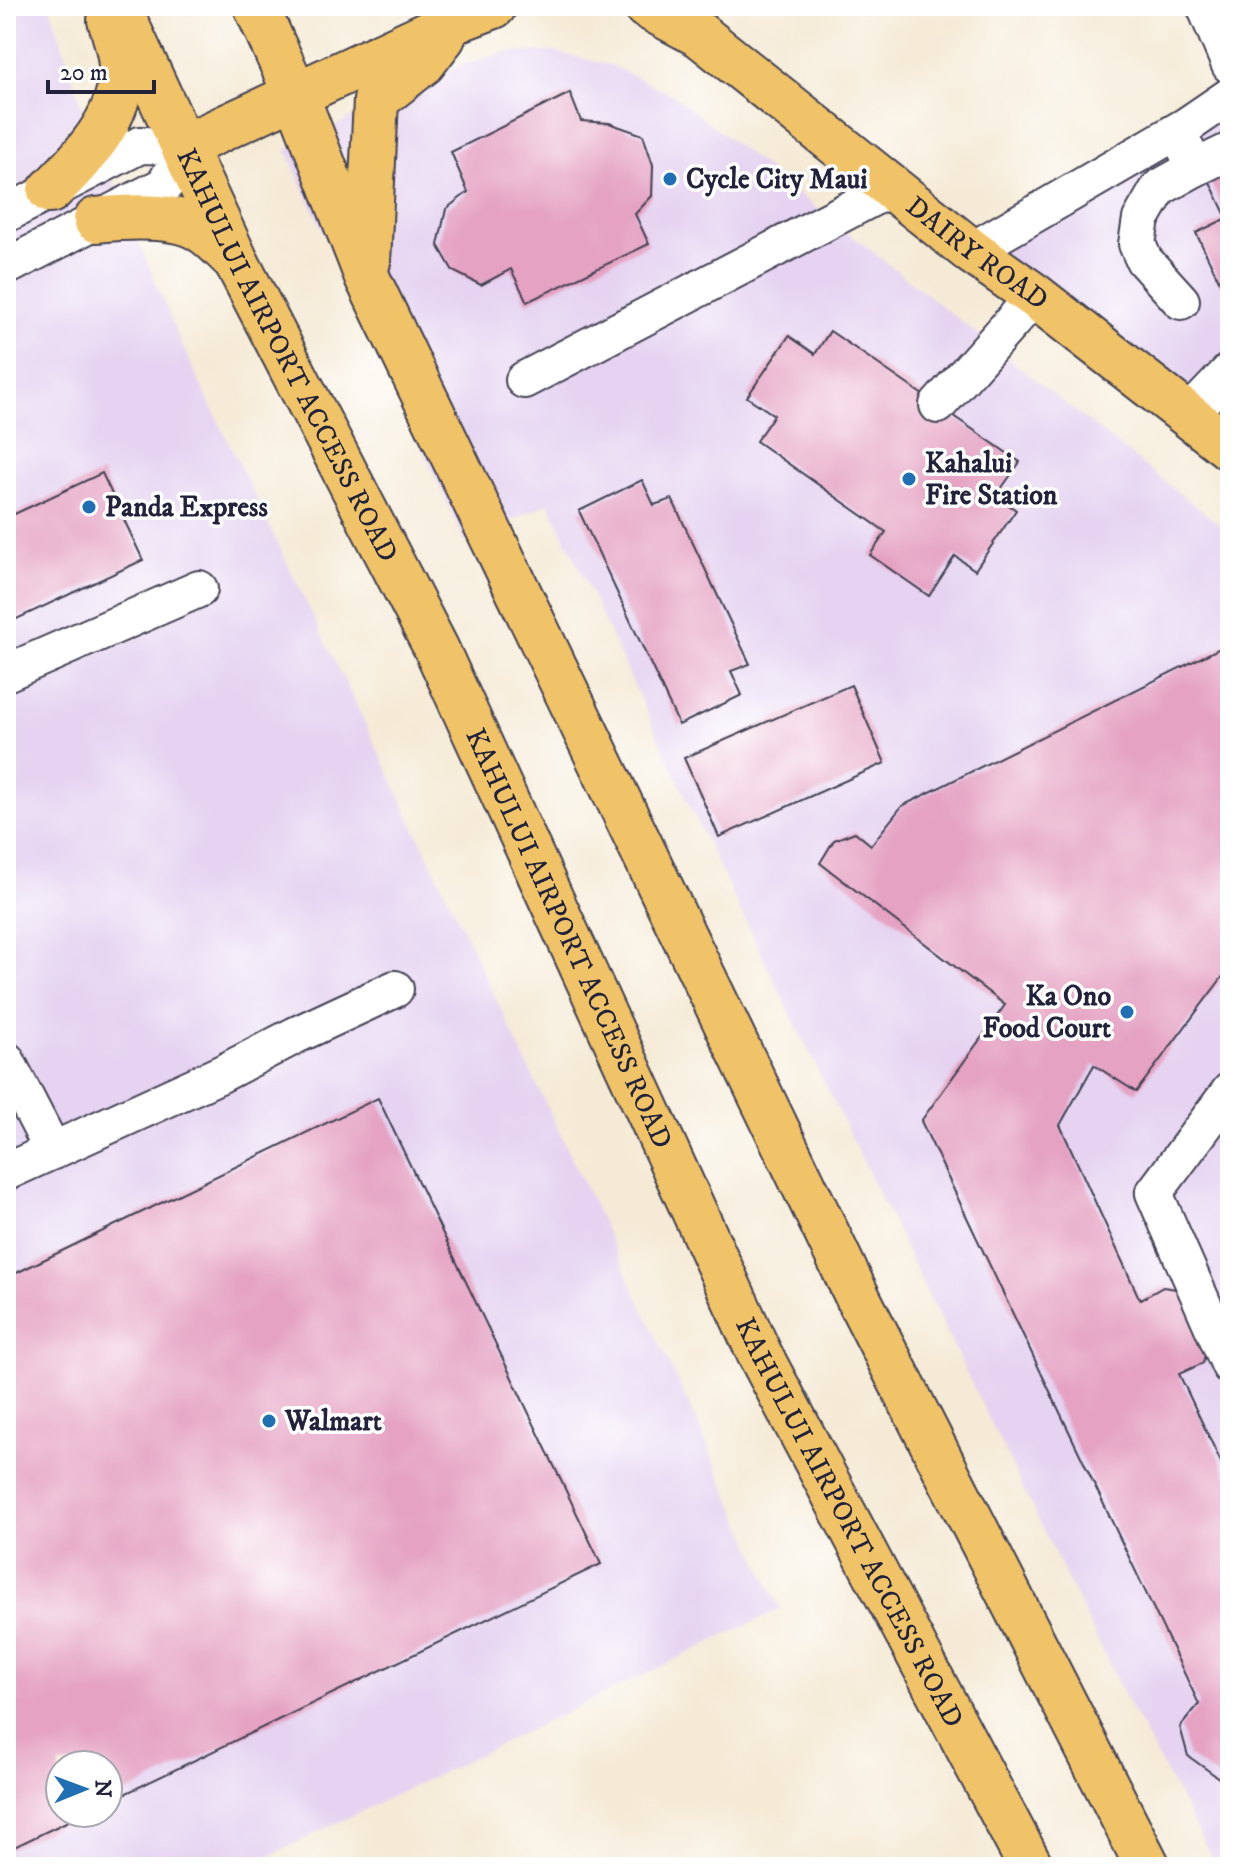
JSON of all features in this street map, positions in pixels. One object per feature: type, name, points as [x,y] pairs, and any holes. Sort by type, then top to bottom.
[{"type":"main road","points":[[50,191],[101,136],[114,103],[120,60],[107,6]]},
{"type":"main road","name":"KAHULUI AIRPORT ACCESS ROAD","points":[[118,6],[236,261],[436,648],[759,1353],[1031,1867]]},
{"type":"main road","points":[[256,6],[296,95],[367,277],[859,1300],[1148,1867]]},
{"type":"main road","name":"DAIRY ROAD","points":[[646,6],[700,35],[971,251],[1035,296],[1230,448]]},
{"type":"main road","points":[[185,146],[476,13]]},
{"type":"main road","points":[[367,277],[376,100],[423,63],[476,13]]},
{"type":"main road","points":[[96,220],[136,216],[200,228],[236,261]]},
{"type":"street","points":[[1205,6],[1230,65]]},
{"type":"street","points":[[971,251],[1177,132],[1230,96]]},
{"type":"street","points":[[1177,132],[1195,168]]},
{"type":"street","points":[[6,214],[140,145],[185,146],[165,185],[6,267]]},
{"type":"street","points":[[1181,301],[1144,260],[1137,244],[1141,219],[1159,188],[1230,151]]},
{"type":"street","points":[[524,380],[891,188]]},
{"type":"street","points":[[938,405],[1035,296]]},
{"type":"street","points":[[1188,415],[1230,371]]},
{"type":"street","points":[[6,673],[199,589]]},
{"type":"street","points":[[6,1172],[221,1074],[395,989]]},
{"type":"street","points":[[6,1060],[53,1151]]},
{"type":"street","points":[[1230,1091],[1154,1193],[1230,1366]]},
{"type":"shaded area","points":[[6,6],[50,6],[80,101],[182,346],[694,1416],[780,1609],[246,1867],[6,1867]]},
{"type":"shaded area","points":[[506,52],[555,52],[613,66],[673,95],[1230,533],[1230,1867],[1217,1867],[1127,1701],[711,851],[549,503],[465,542],[286,150],[447,70]]},
{"type":"shaded area","points":[[1230,96],[1230,455],[971,251]]},
{"type":"building","points":[[570,93],[581,121],[609,123],[643,135],[653,165],[652,196],[635,214],[649,244],[527,302],[511,269],[481,285],[453,271],[438,245],[446,209],[468,192],[451,152]]},
{"type":"building","points":[[1230,170],[1230,291],[1225,293],[1196,233],[1227,218],[1209,180]]},
{"type":"building","name":"Kahalui Fire Station","points":[[830,331],[1020,462],[996,496],[1016,510],[975,570],[955,556],[929,596],[870,555],[886,532],[756,441],[774,415],[747,397],[789,336],[815,354]]},
{"type":"building","points":[[102,473],[143,560],[6,624],[6,518]]},
{"type":"building","points":[[642,480],[654,505],[672,499],[750,664],[731,671],[742,695],[679,725],[579,511]]},
{"type":"building","points":[[1230,643],[1230,967],[1136,1092],[1094,1065],[1060,1125],[1140,1300],[1163,1287],[1190,1291],[1210,1332],[1203,1363],[1179,1374],[1230,1481],[1230,1786],[1188,1756],[1180,1727],[1199,1704],[921,1121],[1005,1005],[820,863],[834,840],[855,832],[871,845],[902,806]]},
{"type":"building","points":[[851,685],[885,763],[719,837],[684,758]]},
{"type":"building","name":"Walmart","points":[[378,1098],[601,1564],[124,1794],[124,1749],[44,1749],[44,1829],[52,1829],[6,1851],[6,1278]]},
{"type":"place","name":"Cycle City Maui","points":[[670,179]]},
{"type":"place","name":"Kahalui Fire Station","points":[[909,479]]},
{"type":"place","name":"Panda Express","points":[[89,507]]},
{"type":"place","name":"Ka Ono Food Court","points":[[1127,1012]]},
{"type":"place","name":"Walmart","points":[[269,1421]]}]
